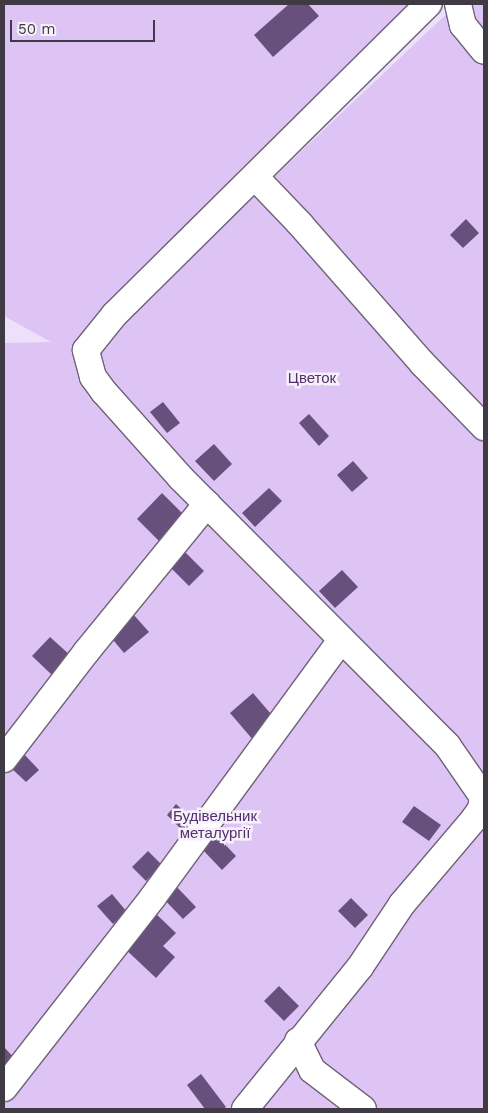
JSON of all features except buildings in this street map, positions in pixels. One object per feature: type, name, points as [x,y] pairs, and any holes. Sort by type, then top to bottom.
[{"type":"lane","points":[[245,1109],[298,1041],[360,967],[402,904],[474,819],[481,809],[483,797],[447,745],[207,504],[104,392],[93,377],[86,350],[115,314],[428,4]]},
{"type":"lane","points":[[458,4],[463,26],[484,51]]},
{"type":"lane","points":[[255,177],[300,224],[423,364],[484,427]]},
{"type":"lane","points":[[4,759],[105,628],[207,504]]},
{"type":"lane","points":[[4,1088],[154,896],[342,640]]},
{"type":"lane","points":[[298,1041],[312,1070],[363,1109]]},
{"type":"green space","points":[[4,4],[419,4],[74,343],[96,345],[457,4],[484,4],[484,1109],[4,1109],[4,343],[51,342],[4,316]]},
{"type":"park label","name":"Цветок","points":[[312,379]]},
{"type":"park label","name":"Будівельник металургії","points":[[215,824]]}]
